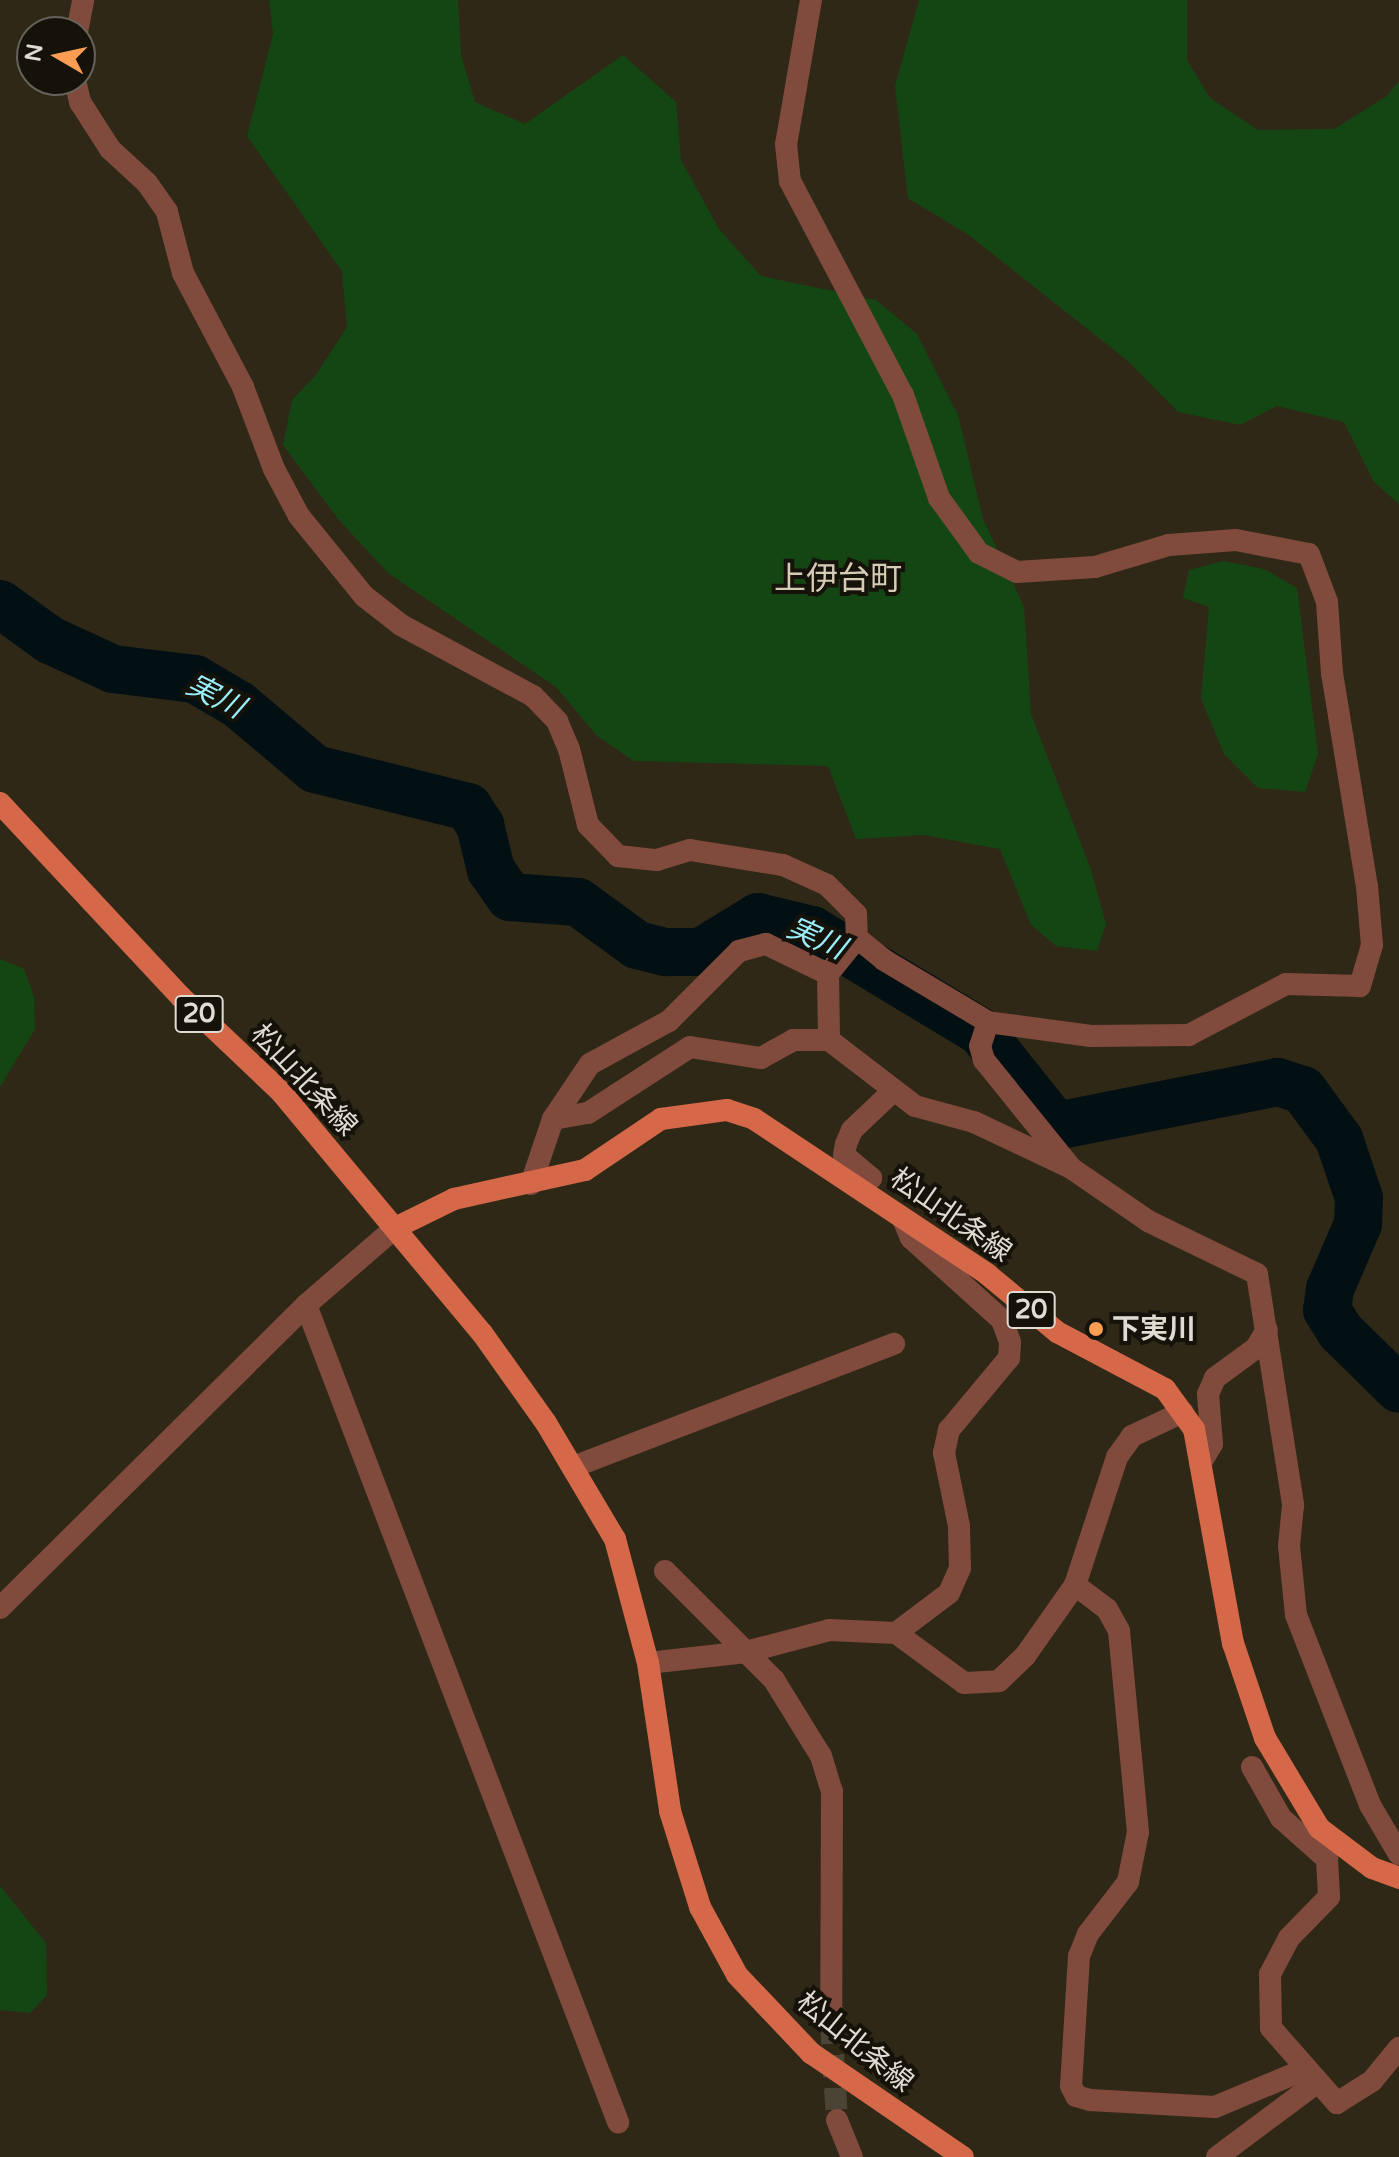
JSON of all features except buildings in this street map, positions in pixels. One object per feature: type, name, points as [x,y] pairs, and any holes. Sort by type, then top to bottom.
[{"type":"main road","name":"松山北条線","points":[[0,803],[181,997],[281,1092],[482,1333],[573,1467],[615,1539],[648,1663],[670,1811],[700,1907],[737,1975],[811,2053],[963,2157]]},
{"type":"main road","name":"松山北条線","points":[[395,1228],[454,1199],[585,1170],[661,1119],[727,1110],[754,1119],[987,1274],[1057,1332],[1165,1389],[1194,1429],[1238,1657],[1265,1738],[1314,1835],[1372,1868],[1399,1878]]},
{"type":"street","points":[[811,0],[786,144],[790,181],[903,395],[939,498],[979,553],[1017,572],[1095,567],[1169,545],[1236,540],[1309,554],[1327,602],[1332,673],[1367,886],[1372,945],[1360,986],[1286,984],[1189,1035],[1091,1036],[984,1032]]},
{"type":"street","points":[[79,96],[110,149],[147,183],[167,212],[183,273],[243,387],[274,469],[299,516],[364,596],[401,625],[533,696],[557,721],[569,749],[588,825],[618,856],[657,860],[690,850],[783,865],[827,885],[856,914],[854,942],[830,970],[829,1040]]},
{"type":"street","points":[[854,942],[984,1032],[1027,1117],[1071,1168]]},
{"type":"street","points":[[531,1184],[553,1119],[590,1064],[669,1021],[739,951],[766,944],[830,970]]},
{"type":"street","points":[[553,1119],[588,1113],[690,1047],[761,1058],[793,1040],[829,1040],[892,1092],[932,1115],[974,1122],[1071,1168],[1148,1221],[1257,1274],[1293,1505],[1289,1546],[1296,1615],[1370,1805],[1399,1854]]},
{"type":"street","points":[[860,1188],[871,1178],[844,1155],[846,1144],[852,1130],[892,1092]]},
{"type":"street","points":[[648,1663],[746,1652],[829,1630],[896,1633],[928,1614],[949,1593],[960,1568],[959,1526],[944,1453],[949,1430],[1009,1358],[1010,1342],[1002,1320],[911,1238],[903,1219]]},
{"type":"street","points":[[0,1608],[306,1305],[395,1228]]},
{"type":"street","points":[[306,1305],[618,2122]]},
{"type":"street","points":[[1200,1464],[1212,1444],[1208,1394],[1215,1378],[1256,1348],[1267,1330]]},
{"type":"street","points":[[573,1467],[894,1344]]},
{"type":"street","points":[[896,1633],[964,1683],[999,1681],[1025,1656],[1075,1585],[1117,1457],[1132,1436],[1183,1412]]},
{"type":"street","points":[[665,1571],[746,1652],[801,1717],[832,1791],[831,2022]]},
{"type":"street","points":[[1075,1585],[1107,1609],[1119,1631],[1138,1832],[1128,1882],[1088,1934],[1079,1956],[1071,2086],[1076,2096],[1090,2100],[1215,2107],[1310,2077]]},
{"type":"street","points":[[1252,1767],[1281,1818],[1314,1835],[1327,1859],[1329,1897],[1289,1938],[1270,1974],[1271,2028],[1310,2077],[1337,2103],[1372,2081],[1399,2048]]},
{"type":"street","points":[[1217,2157],[1310,2077]]},
{"type":"street","points":[[837,2120],[852,2157]]},
{"type":"green space","points":[[269,0],[458,0],[461,55],[475,102],[525,124],[623,55],[676,102],[681,160],[719,229],[761,276],[876,300],[917,334],[958,415],[983,519],[1024,607],[1031,714],[1090,867],[1106,924],[1097,951],[1056,946],[1031,925],[1000,849],[924,835],[856,839],[828,766],[634,761],[597,736],[556,687],[388,573],[339,520],[283,445],[292,400],[316,375],[347,327],[342,271],[247,136],[273,34]]},
{"type":"green space","points":[[919,0],[1187,0],[1187,60],[1210,98],[1258,130],[1334,129],[1387,96],[1399,81],[1399,504],[1374,482],[1344,422],[1277,406],[1240,425],[1178,412],[1128,361],[970,236],[908,198],[895,86]]},
{"type":"green space","points":[[1223,561],[1264,569],[1297,588],[1318,754],[1305,792],[1258,788],[1224,754],[1201,699],[1209,607],[1183,598],[1189,570]]},
{"type":"green space","points":[[0,959],[24,969],[34,997],[35,1029],[0,1087]]},
{"type":"green space","points":[[0,1886],[46,1943],[47,1995],[30,2013],[0,2010]]},
{"type":"waterway","name":"実川","points":[[0,604],[50,640],[113,669],[195,679],[239,705],[315,769],[468,807],[480,825],[491,870],[510,897],[578,902],[637,945],[666,952],[701,952],[758,917],[812,930],[981,1032],[1056,1126],[1278,1082],[1303,1090],[1339,1139],[1359,1198],[1358,1224],[1330,1289],[1327,1310],[1341,1332],[1399,1389]]},
{"type":"tunnel","points":[[831,2022],[837,2120]]},
{"type":"place","name":"下実川","points":[[1096,1329]]},
{"type":"district","name":"上伊台町","points":[[838,579]]}]
